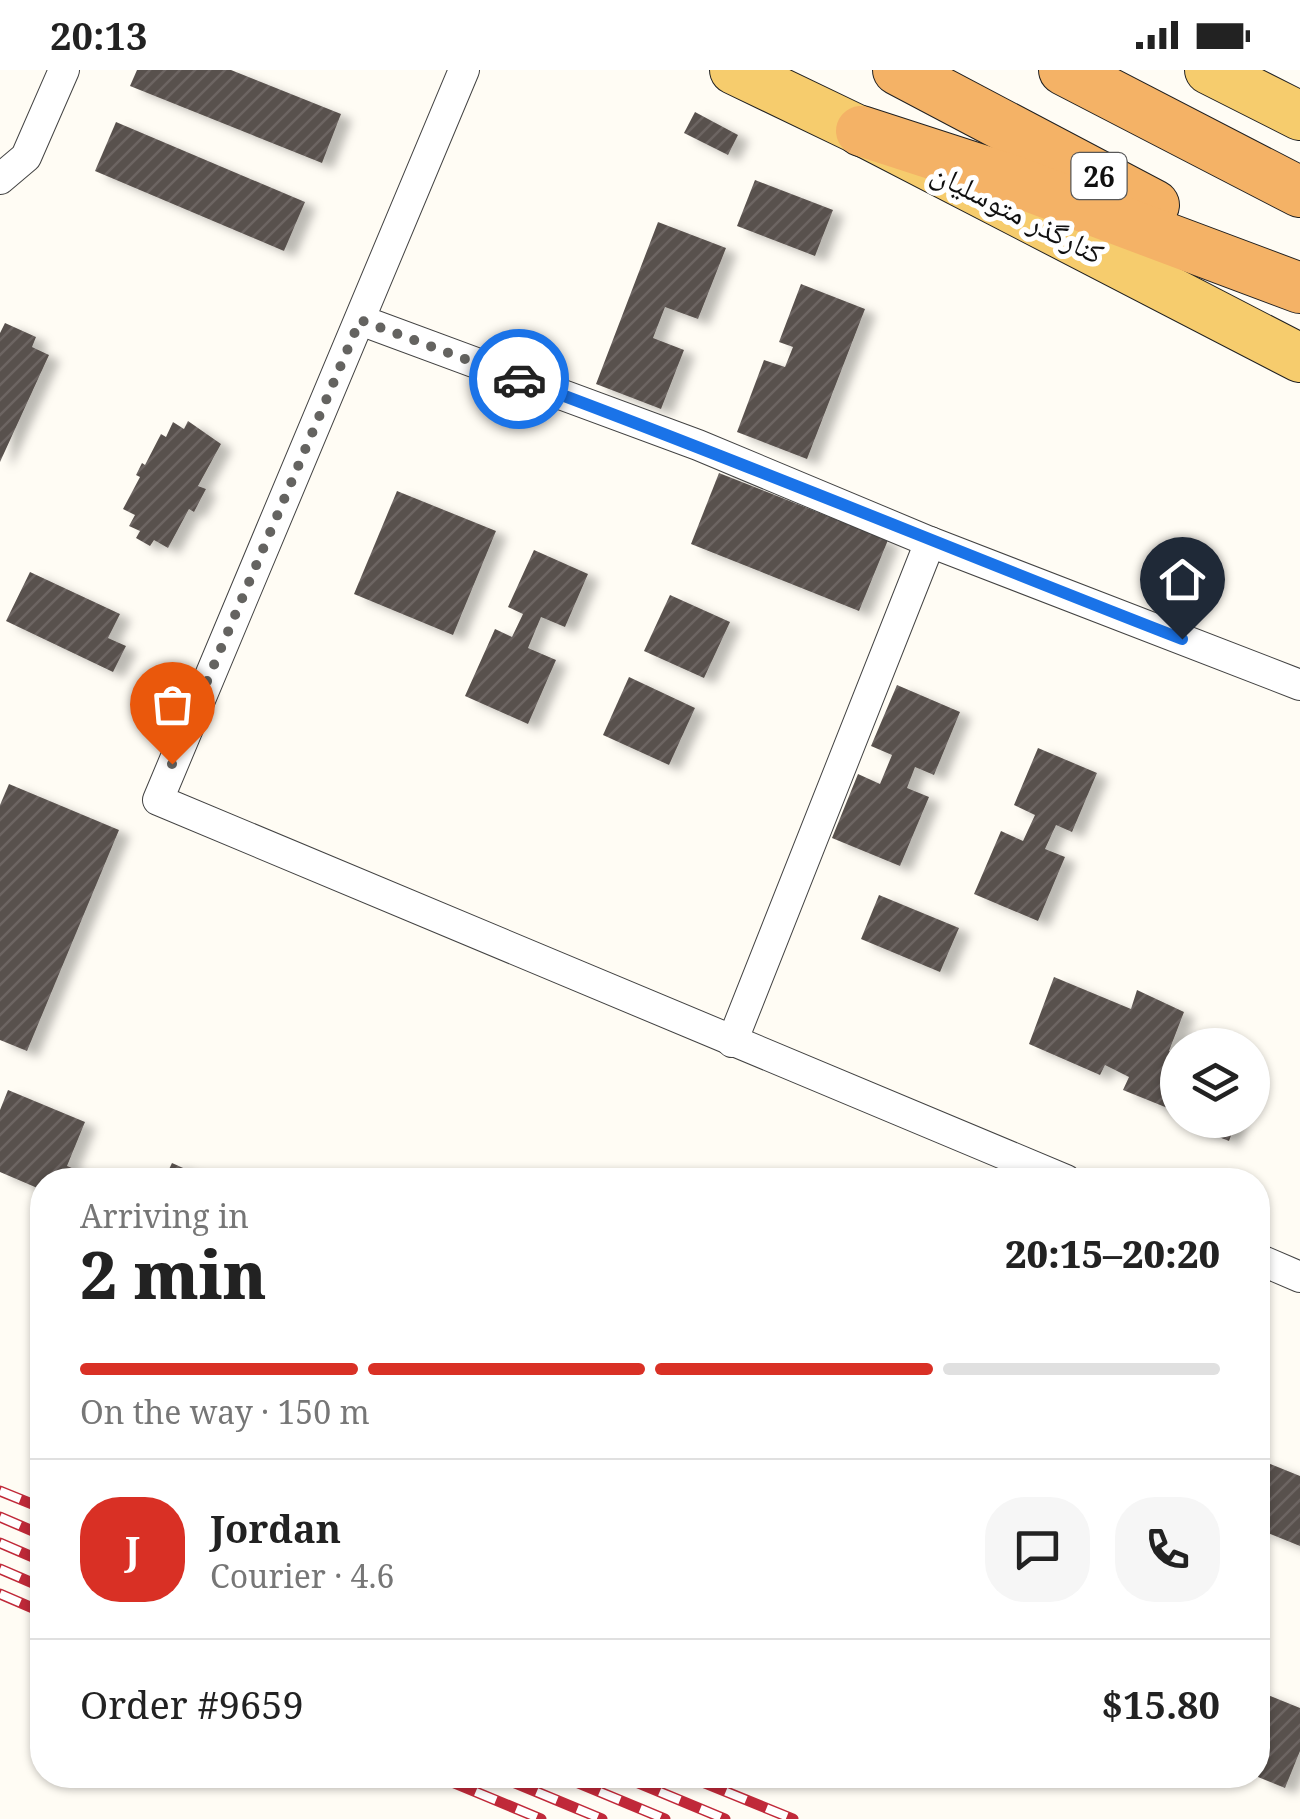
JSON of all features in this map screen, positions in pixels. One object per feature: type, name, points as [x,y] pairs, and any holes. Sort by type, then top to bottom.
[{"type":"highway","name":"26","points":[[898,70],[1300,285]]},
{"type":"highway","points":[[1064,70],[1300,192]]},
{"type":"highway","points":[[861,132],[1009,179],[1300,285]]},
{"type":"main road","name":"کنارگذر متوسلیان","points":[[734,70],[1300,358]]},
{"type":"main road","points":[[1210,70],[1300,116]]},
{"type":"street","points":[[0,179],[26,157],[64,70]]},
{"type":"street","points":[[464,70],[158,800],[1037,1168]]},
{"type":"street","points":[[360,320],[698,445],[930,542],[1297,674]]},
{"type":"street","points":[[732,1042],[930,542]]},
{"type":"street","points":[[1270,1265],[1300,1277]]},
{"type":"building","points":[[137,70],[231,70],[341,114],[322,163],[130,86]]},
{"type":"building","points":[[695,112],[738,135],[728,155],[684,133]]},
{"type":"building","points":[[116,122],[305,202],[284,251],[95,171]]},
{"type":"building","points":[[755,180],[833,210],[815,256],[737,226]]},
{"type":"building","points":[[658,222],[726,248],[698,319],[665,307],[653,338],[684,350],[661,409],[596,384]]},
{"type":"building","points":[[801,284],[865,309],[807,459],[737,432],[764,360],[785,367],[793,347],[779,342]]},
{"type":"building","points":[[5,323],[36,337],[32,347],[49,355],[0,462],[0,333]]},
{"type":"building","points":[[188,421],[221,444],[198,486],[206,489],[194,512],[189,509],[168,548],[154,540],[150,546],[136,538],[140,531],[129,526],[135,515],[123,509],[140,477],[136,475],[142,463],[145,465],[161,434],[166,437],[173,422],[184,429]]},
{"type":"building","points":[[719,473],[888,540],[859,611],[691,544]]},
{"type":"building","points":[[397,491],[496,531],[453,635],[354,594]]},
{"type":"building","points":[[534,550],[588,574],[565,627],[541,617],[528,648],[556,660],[528,724],[465,696],[495,629],[512,637],[523,614],[508,607]]},
{"type":"building","points":[[30,572],[120,614],[108,638],[126,646],[113,672],[6,621]]},
{"type":"building","points":[[670,595],[730,622],[704,678],[644,651]]},
{"type":"building","points":[[629,677],[695,708],[669,765],[603,735]]},
{"type":"building","points":[[897,685],[960,712],[934,775],[915,767],[907,788],[929,797],[900,866],[832,838],[858,774],[880,784],[892,755],[871,746]]},
{"type":"building","points":[[1038,748],[1097,773],[1072,832],[1056,825],[1045,849],[1065,857],[1038,921],[974,894],[1001,831],[1023,841],[1035,815],[1014,805]]},
{"type":"building","points":[[9,784],[119,830],[27,1051],[0,1040],[0,805]]},
{"type":"building","points":[[879,895],[959,928],[940,972],[861,939]]},
{"type":"building","points":[[1054,977],[1131,1009],[1137,990],[1184,1012],[1178,1028],[1160,1028],[1160,1105],[1123,1090],[1129,1077],[1105,1065],[1100,1075],[1029,1044]]},
{"type":"building","points":[[8,1090],[85,1122],[67,1166],[72,1168],[30,1168],[30,1185],[0,1172],[0,1110]]},
{"type":"building","points":[[1270,1464],[1300,1476],[1300,1546],[1270,1534]]},
{"type":"building","points":[[1270,1696],[1300,1708],[1300,1751],[1285,1788],[1270,1782]]},
{"type":"railway","points":[[0,1491],[30,1503]]},
{"type":"railway","points":[[0,1517],[30,1530]]},
{"type":"railway","points":[[0,1543],[30,1556]]},
{"type":"railway","points":[[0,1569],[30,1582]]},
{"type":"railway","points":[[0,1594],[30,1607]]},
{"type":"railway","points":[[466,1788],[541,1819]]},
{"type":"railway","points":[[527,1788],[602,1819]]},
{"type":"railway","points":[[590,1788],[665,1819]]},
{"type":"railway","points":[[650,1788],[725,1819]]},
{"type":"railway","points":[[717,1788],[793,1819]]},
{"type":"way so far","points":[[172,764],[360,320],[519,379]]},
{"type":"route","points":[[519,379],[698,445],[930,542],[1182,639]]}]
